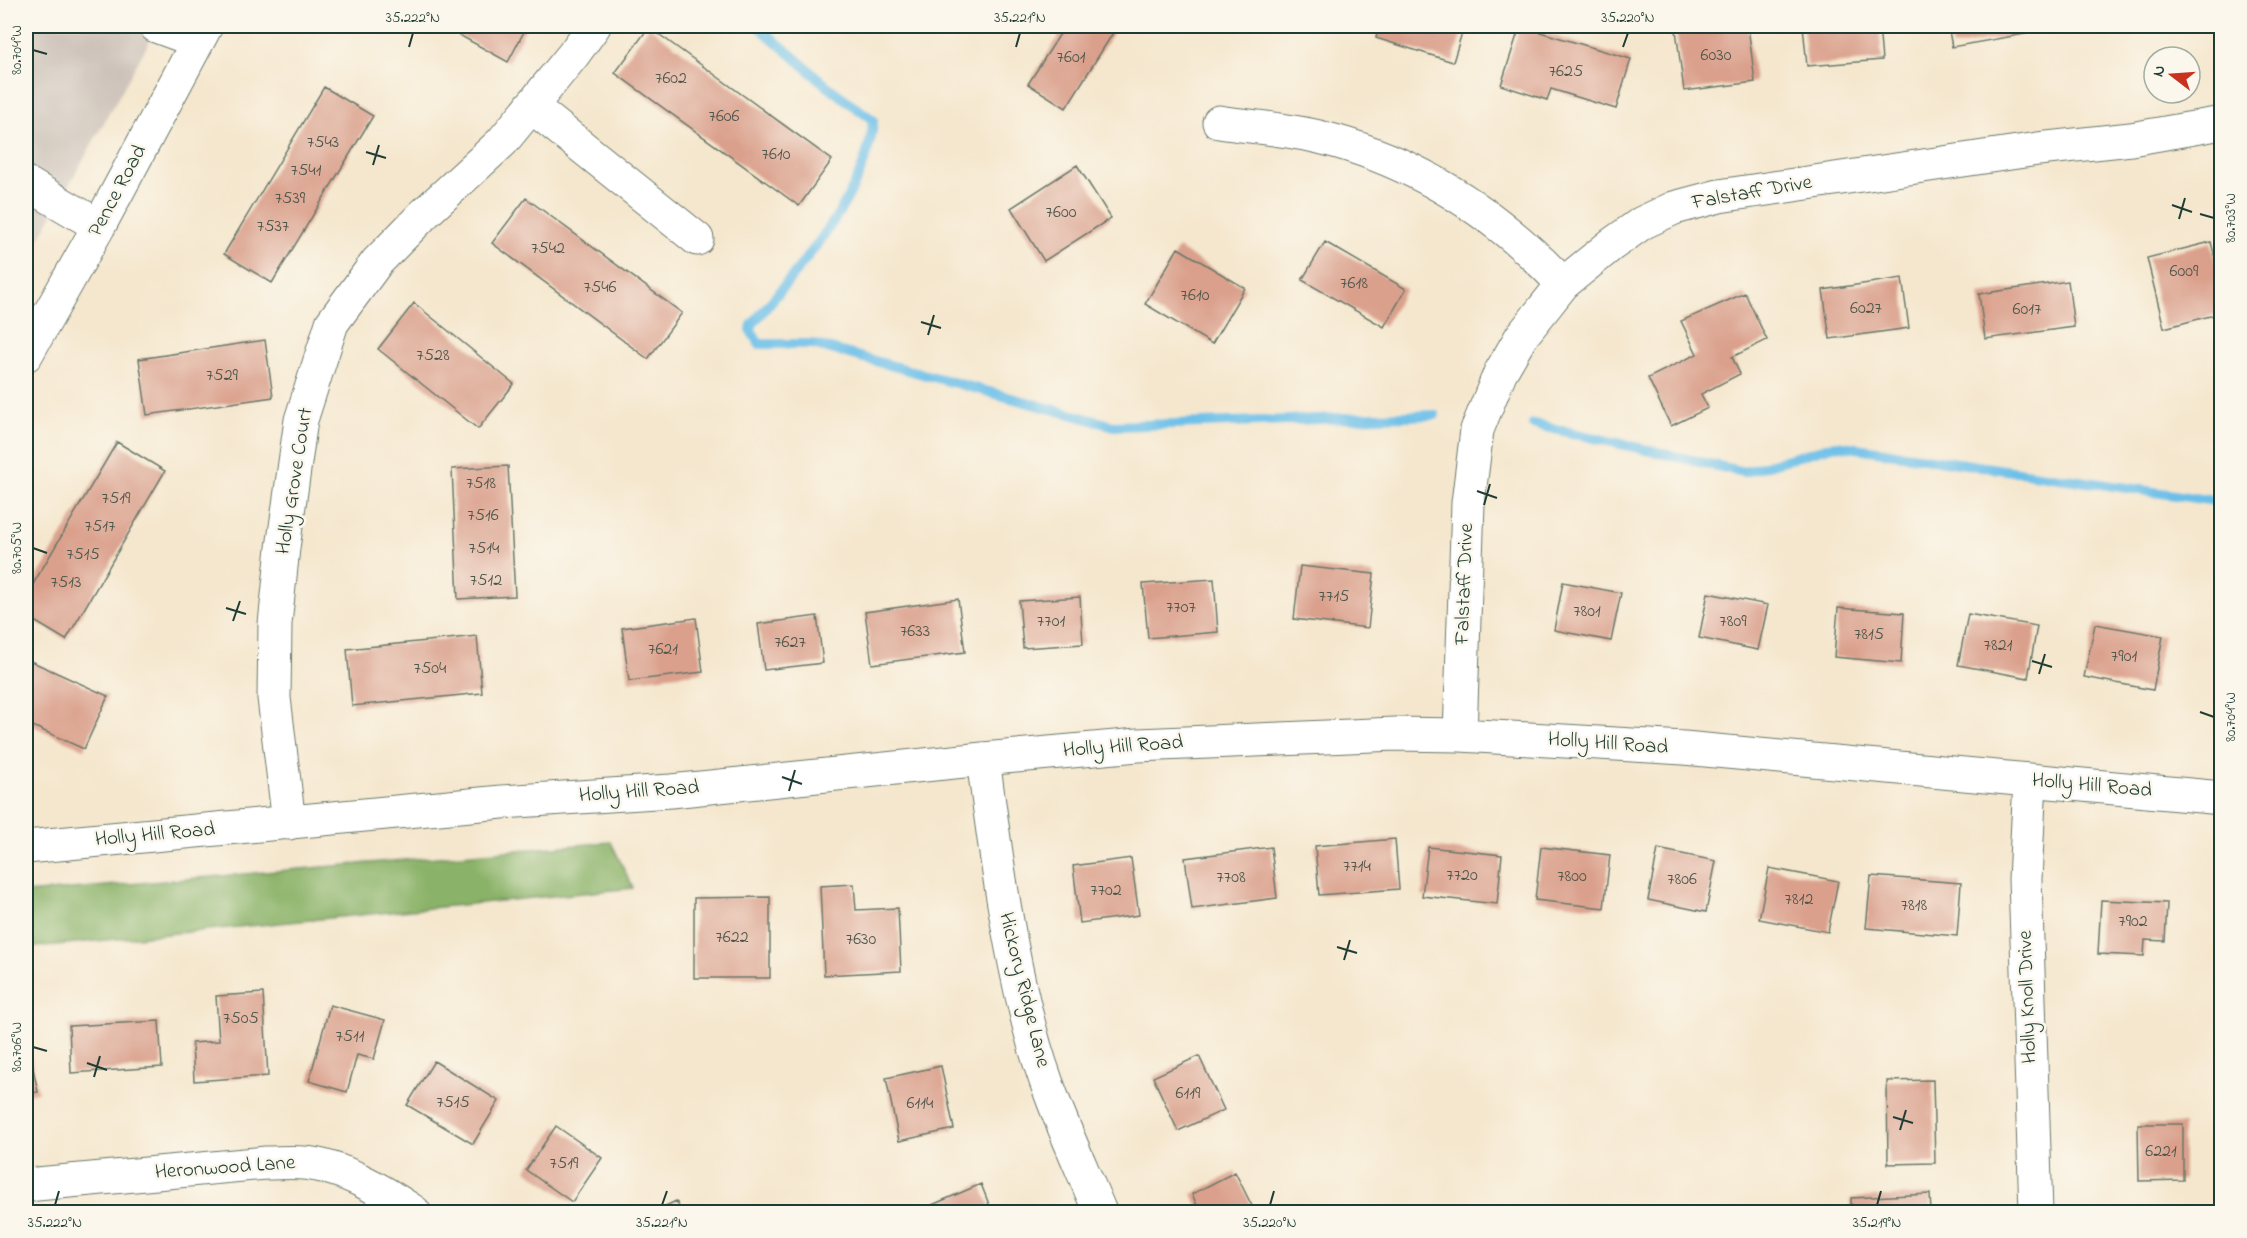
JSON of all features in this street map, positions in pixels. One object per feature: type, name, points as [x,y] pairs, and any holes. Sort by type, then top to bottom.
[{"type":"street","points":[[156,26],[202,33]]},
{"type":"street","name":"Holly Grove Court","points":[[289,824],[274,698],[275,624],[301,420],[332,323],[377,262],[424,214],[502,142],[594,26]]},
{"type":"street","name":"Pence Road","points":[[26,355],[99,226],[202,33]]},
{"type":"street","points":[[531,106],[697,238]]},
{"type":"street","points":[[1219,122],[1317,136],[1377,153],[1424,175],[1478,210],[1533,252],[1563,284]]},
{"type":"street","name":"Falstaff Drive","points":[[1460,735],[1468,503],[1477,430],[1500,372],[1521,337],[1563,284],[1611,245],[1642,223],[1674,208],[1719,196],[2038,149],[2131,139],[2222,123]]},
{"type":"street","points":[[26,183],[99,226]]},
{"type":"street","name":"Holly Hill Road","points":[[26,847],[289,824],[502,802],[671,791],[1138,745],[1395,734],[1460,735],[1684,748],[2222,798]]},
{"type":"street","name":"Hickory Ridge Lane","points":[[983,759],[1001,897],[1030,1029],[1048,1086],[1100,1212]]},
{"type":"street","name":"Holly Knoll Drive","points":[[2030,781],[2025,879],[2036,1212]]},
{"type":"street","name":"Heronwood Lane","points":[[26,1185],[256,1164],[304,1163],[326,1167],[369,1185],[414,1212]]},
{"type":"shaded area","points":[[26,26],[158,26],[26,262]]},
{"type":"green space","points":[[611,842],[633,888],[26,948],[26,893]]},
{"type":"building","points":[[443,26],[527,26],[508,62]]},
{"type":"building","points":[[1065,26],[1101,26],[1113,33],[1066,108],[1028,84]]},
{"type":"building","points":[[1379,26],[1464,26],[1453,62],[1376,38]]},
{"type":"building","points":[[1520,26],[1631,59],[1616,109],[1551,89],[1547,100],[1501,85]]},
{"type":"building","points":[[1714,26],[1748,26],[1755,82],[1684,91],[1676,30]]},
{"type":"building","points":[[1803,26],[1879,26],[1882,60],[1807,66]]},
{"type":"building","points":[[1948,26],[2023,26],[2025,34],[1952,47]]},
{"type":"building","points":[[649,27],[832,160],[799,206],[615,73]]},
{"type":"building","points":[[324,87],[373,116],[272,283],[224,254]]},
{"type":"building","points":[[1077,165],[1111,218],[1044,261],[1011,208]]},
{"type":"building","points":[[526,198],[682,313],[648,359],[492,243]]},
{"type":"building","points":[[1325,242],[1406,289],[1384,327],[1302,280]]},
{"type":"building","points":[[2211,242],[2222,285],[2222,313],[2164,328],[2147,258]]},
{"type":"building","points":[[1178,248],[1245,288],[1212,344],[1145,304]]},
{"type":"building","points":[[1902,278],[1909,328],[1830,339],[1823,290]]},
{"type":"building","points":[[2068,281],[2074,327],[1985,339],[1979,294]]},
{"type":"building","points":[[1745,293],[1767,340],[1732,357],[1740,374],[1701,394],[1708,408],[1671,426],[1648,378],[1697,354],[1681,321]]},
{"type":"building","points":[[414,303],[514,384],[478,429],[378,349]]},
{"type":"building","points":[[265,340],[273,397],[147,415],[139,359]]},
{"type":"building","points":[[117,442],[165,471],[66,640],[26,616],[26,596]]},
{"type":"building","points":[[508,466],[515,596],[458,599],[452,469]]},
{"type":"building","points":[[1300,566],[1374,574],[1368,628],[1294,619]]},
{"type":"building","points":[[1214,579],[1218,632],[1148,638],[1143,584]]},
{"type":"building","points":[[1563,582],[1621,593],[1611,641],[1554,630]]},
{"type":"building","points":[[1708,593],[1768,605],[1758,650],[1699,638]]},
{"type":"building","points":[[1080,597],[1083,644],[1023,648],[1019,601]]},
{"type":"building","points":[[958,599],[965,652],[872,664],[865,612]]},
{"type":"building","points":[[1838,608],[1904,613],[1901,663],[1834,657]]},
{"type":"building","points":[[1968,614],[2037,626],[2028,678],[1958,665]]},
{"type":"building","points":[[817,616],[823,663],[764,670],[758,624]]},
{"type":"building","points":[[696,618],[703,672],[629,681],[622,628]]},
{"type":"building","points":[[2095,624],[2163,636],[2153,690],[2084,677]]},
{"type":"building","points":[[477,636],[482,693],[352,706],[347,649]]},
{"type":"building","points":[[26,659],[108,696],[84,749],[26,723]]},
{"type":"building","points":[[1395,839],[1399,889],[1319,895],[1315,846]]},
{"type":"building","points":[[1271,847],[1277,898],[1192,909],[1185,858]]},
{"type":"building","points":[[1428,847],[1502,855],[1497,904],[1422,896]]},
{"type":"building","points":[[1541,847],[1610,855],[1604,908],[1535,900]]},
{"type":"building","points":[[1658,849],[1716,861],[1706,912],[1648,900]]},
{"type":"building","points":[[1131,858],[1139,915],[1080,923],[1073,866]]},
{"type":"building","points":[[1769,868],[1838,881],[1828,932],[1759,919]]},
{"type":"building","points":[[1871,876],[1961,883],[1957,936],[1866,928]]},
{"type":"building","points":[[854,884],[856,910],[898,908],[901,971],[824,975],[820,886]]},
{"type":"building","points":[[770,897],[770,978],[694,978],[694,898]]},
{"type":"building","points":[[2101,900],[2167,903],[2165,941],[2145,940],[2144,956],[2098,954]]},
{"type":"building","points":[[263,993],[268,1076],[194,1081],[192,1043],[219,1041],[216,996]]},
{"type":"building","points":[[330,1005],[385,1020],[374,1059],[357,1055],[347,1092],[309,1081]]},
{"type":"building","points":[[159,1021],[162,1067],[71,1073],[69,1026]]},
{"type":"building","points":[[29,1049],[38,1092],[26,1094],[26,1050]]},
{"type":"building","points":[[1199,1056],[1224,1110],[1178,1131],[1153,1077]]},
{"type":"building","points":[[434,1061],[499,1101],[473,1144],[407,1105]]},
{"type":"building","points":[[941,1066],[954,1129],[899,1141],[886,1078]]},
{"type":"building","points":[[1933,1080],[1935,1163],[1888,1164],[1887,1081]]},
{"type":"building","points":[[2138,1124],[2183,1124],[2183,1180],[2139,1181]]},
{"type":"building","points":[[556,1126],[602,1158],[572,1202],[526,1170]]},
{"type":"building","points":[[1235,1172],[1255,1212],[1200,1212],[1192,1194]]},
{"type":"building","points":[[981,1184],[992,1212],[935,1212],[932,1205]]},
{"type":"building","points":[[1930,1194],[1931,1212],[1851,1212],[1851,1198]]},
{"type":"building","points":[[676,1201],[682,1212],[653,1212]]},
{"type":"waterway","points":[[758,26],[827,86],[873,120],[868,148],[859,176],[845,203],[809,255],[752,325],[751,331],[759,344],[812,344],[1114,426],[1435,415]]},
{"type":"waterway","points":[[1533,424],[1744,472],[1836,445],[2222,502]]}]
